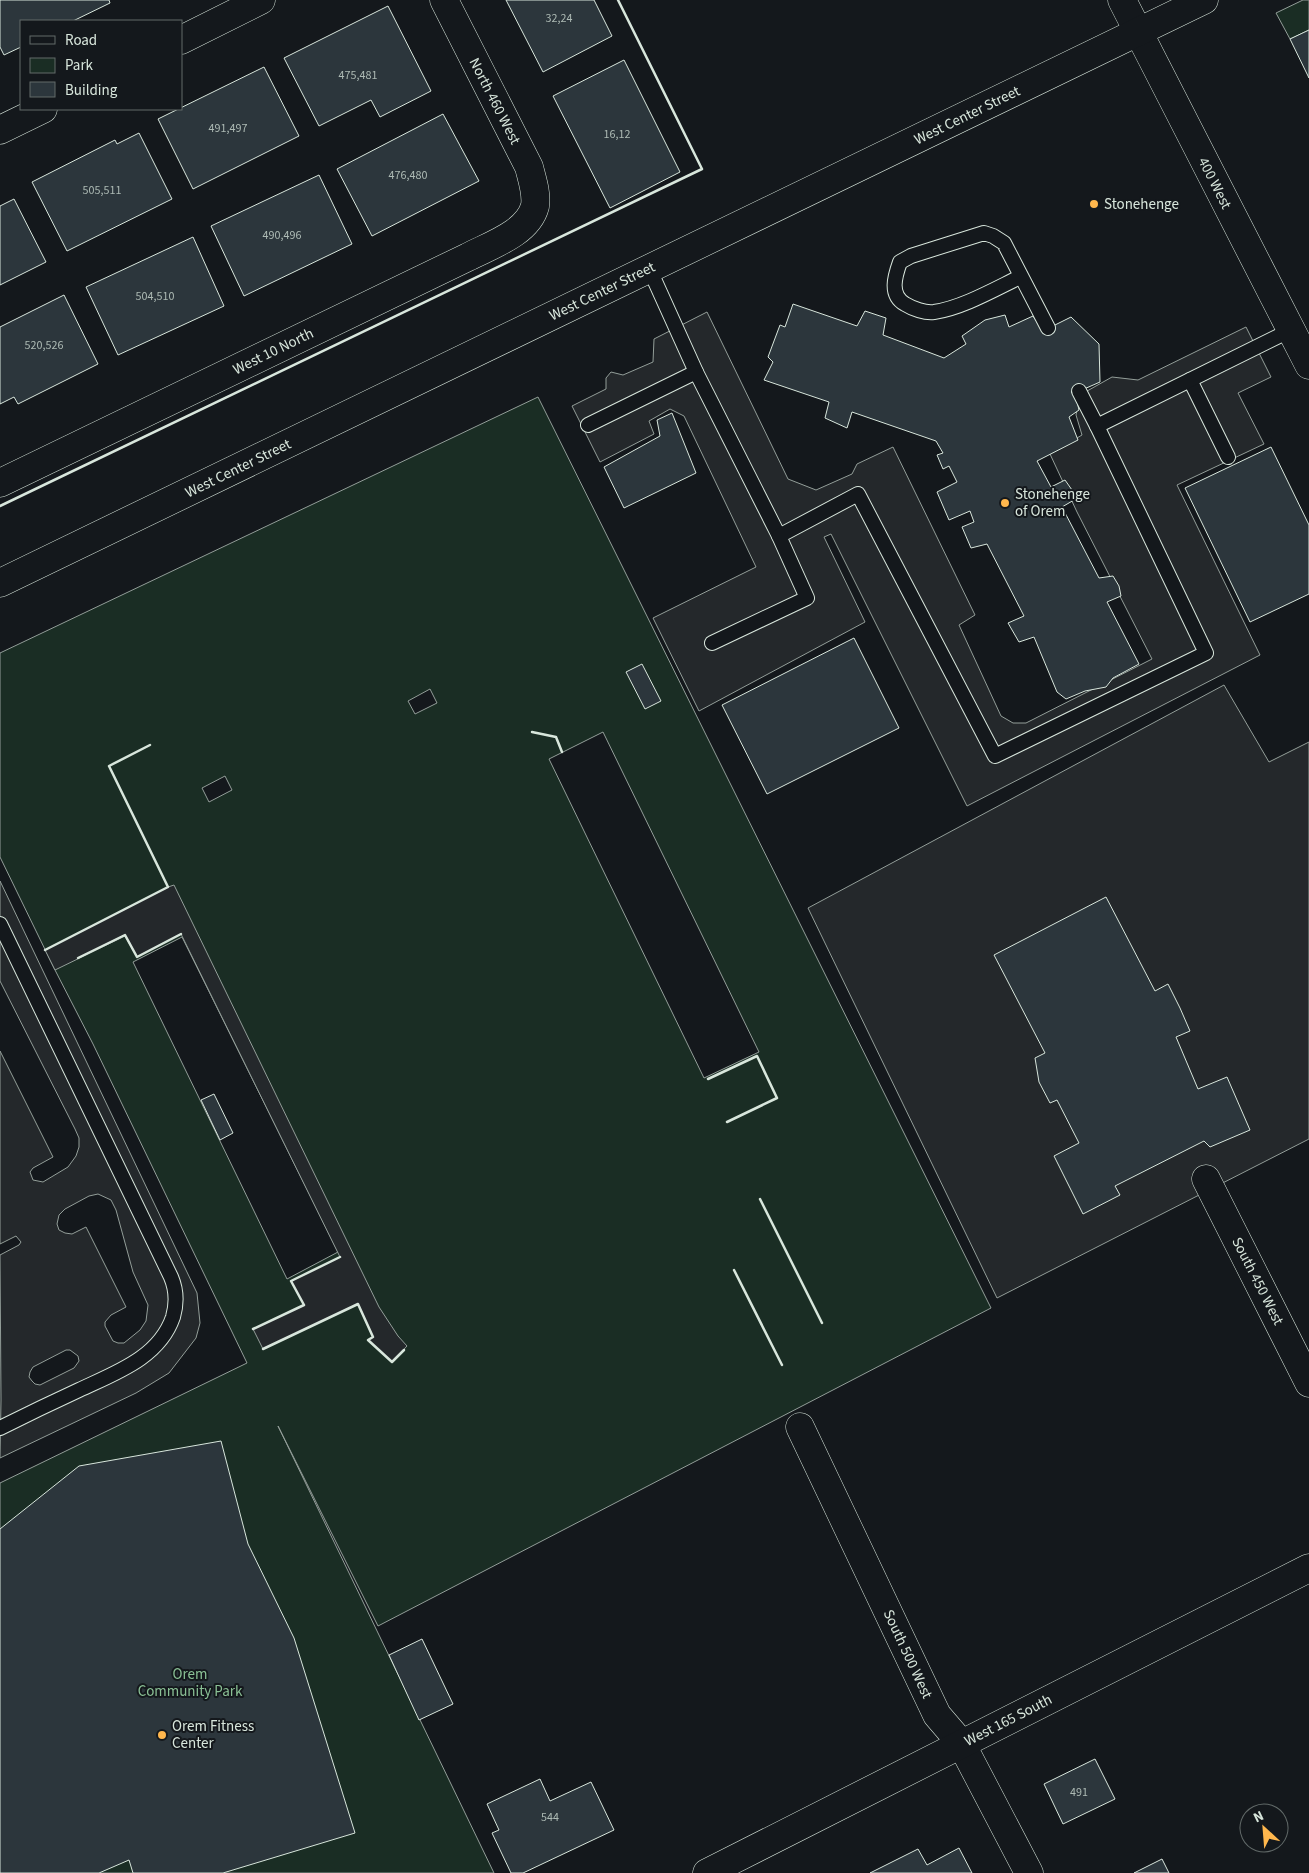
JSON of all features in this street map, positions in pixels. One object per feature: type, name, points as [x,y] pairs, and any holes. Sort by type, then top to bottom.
[{"type":"street","points":[[182,40],[261,0]]},
{"type":"street","name":"North 460 West","points":[[444,0],[529,167],[534,186],[535,205]]},
{"type":"street","name":"400 West","points":[[1122,0],[1309,365]]},
{"type":"street","name":"West Center Street","points":[[0,583],[1204,0]]},
{"type":"street","points":[[0,130],[41,110]]},
{"type":"street","name":"West 10 North","points":[[0,484],[483,249],[511,234],[527,222],[535,205]]},
{"type":"street","name":"South 450 West","points":[[1206,1178],[1309,1383]]},
{"type":"street","name":"South 500 West","points":[[800,1427],[937,1715],[962,1743],[1029,1873]]},
{"type":"street","name":"West 165 South","points":[[707,1873],[1309,1568]]},
{"type":"lane","points":[[1020,277],[956,306],[933,312],[915,309],[902,303],[895,293],[894,277],[900,262],[911,256],[984,233],[1004,243],[1048,328]]},
{"type":"lane","points":[[649,268],[696,372],[779,536],[807,598],[712,643]]},
{"type":"lane","points":[[1097,426],[1291,330]]},
{"type":"lane","points":[[588,425],[696,372]]},
{"type":"lane","points":[[1190,380],[1228,457]]},
{"type":"lane","points":[[779,536],[858,494],[996,756],[1206,653],[1079,391]]},
{"type":"lane","points":[[0,924],[171,1277],[176,1288],[176,1304],[169,1329],[162,1339],[136,1362],[0,1428]]},
{"type":"green space","points":[[1303,0],[1309,0],[1309,30],[1290,39],[1276,13]]},
{"type":"green space","points":[[538,397],[991,1308],[378,1626],[278,1426],[494,1873],[0,1873],[0,1483],[247,1363],[93,1044],[0,857],[0,653]],"holes":[[[430,689],[437,703],[415,714],[408,701]],[[603,732],[759,1052],[704,1078],[549,759]],[[225,776],[232,790],[209,802],[202,788]],[[182,937],[338,1252],[287,1279],[133,962]]]},
{"type":"shaded area","points":[[707,312],[788,479],[816,490],[852,474],[857,464],[893,447],[975,615],[959,625],[1001,716],[1013,723],[1026,723],[1152,659],[1077,512],[1050,454],[1082,435],[1076,415],[1080,395],[1112,377],[1138,380],[1246,327],[1271,377],[1238,393],[1264,444],[1177,485],[1260,655],[967,806],[831,534],[824,537],[865,622],[699,711],[653,618],[756,567],[684,416],[670,409],[649,421],[654,434],[600,462],[572,406],[606,389],[606,378],[611,372],[623,375],[653,362],[654,339]]},
{"type":"shaded area","points":[[1224,685],[1269,762],[1309,742],[1309,1139],[997,1298],[808,908]]},
{"type":"shaded area","points":[[0,881],[197,1293],[200,1323],[196,1338],[169,1373],[136,1393],[0,1458],[0,1255],[21,1242],[16,1236],[0,1244],[0,1051],[53,1157],[33,1168],[30,1172],[33,1180],[43,1182],[68,1167],[76,1156],[79,1138],[0,981]],"holes":[[[98,1194],[111,1200],[116,1210],[133,1272],[148,1305],[146,1321],[140,1330],[124,1343],[113,1341],[105,1326],[105,1322],[111,1315],[126,1307],[86,1227],[72,1234],[59,1230],[57,1224],[59,1215],[65,1209],[89,1196]],[[66,1350],[70,1350],[78,1356],[79,1361],[74,1368],[40,1385],[35,1384],[29,1377],[33,1367]]]},
{"type":"shaded area","points":[[174,885],[379,1307],[407,1346],[392,1362],[368,1340],[373,1337],[358,1304],[263,1349],[253,1329],[304,1305],[291,1281],[340,1257],[181,934],[137,957],[125,936],[55,970],[45,950]]},
{"type":"building","points":[[0,0],[109,0],[110,3],[75,20],[20,20],[20,47],[4,55],[0,47]]},
{"type":"building","points":[[506,0],[594,0],[612,36],[543,72]]},
{"type":"building","points":[[388,6],[431,91],[380,117],[371,100],[319,126],[284,58]]},
{"type":"building","points":[[1309,30],[1309,78],[1290,39]]},
{"type":"building","points":[[624,60],[680,172],[610,208],[553,96]]},
{"type":"building","points":[[264,67],[299,136],[193,189],[158,119],[176,110],[182,110],[182,107]]},
{"type":"building","points":[[443,114],[479,181],[372,236],[337,169]]},
{"type":"building","points":[[139,133],[172,199],[67,251],[32,182],[115,140],[117,144]]},
{"type":"building","points":[[319,175],[352,244],[244,296],[211,226]]},
{"type":"building","points":[[14,199],[46,262],[0,285],[0,206]]},
{"type":"building","points":[[193,237],[224,306],[118,355],[86,287]]},
{"type":"building","points":[[64,295],[98,364],[18,404],[14,397],[0,404],[0,327]]},
{"type":"building","name":"Stonehenge of Orem","points":[[793,304],[857,326],[865,311],[886,318],[883,335],[944,358],[966,344],[962,336],[985,320],[1005,315],[1009,327],[1033,316],[1043,331],[1071,317],[1099,344],[1100,382],[1075,393],[1079,410],[1069,417],[1078,440],[1037,461],[1051,487],[1065,480],[1072,490],[1074,500],[1062,507],[1099,578],[1113,576],[1119,586],[1121,596],[1107,602],[1139,664],[1113,678],[1106,687],[1085,691],[1066,699],[1057,692],[1034,637],[1019,642],[1008,623],[1024,616],[987,544],[971,548],[962,527],[974,522],[970,511],[949,520],[937,492],[957,482],[949,466],[943,469],[937,455],[943,453],[936,441],[852,412],[847,428],[825,418],[829,402],[764,380],[773,362],[768,357],[780,325],[785,327]]},
{"type":"building","points":[[672,413],[696,473],[624,508],[604,467],[660,436],[657,420]]},
{"type":"building","points":[[1271,447],[1309,525],[1309,594],[1250,622],[1185,488]]},
{"type":"building","points":[[854,638],[899,728],[767,794],[722,705]]},
{"type":"building","points":[[642,664],[661,701],[645,709],[626,672]]},
{"type":"building","points":[[1106,897],[1155,991],[1168,984],[1180,1008],[1190,1031],[1176,1037],[1198,1089],[1227,1077],[1250,1130],[1210,1147],[1204,1141],[1115,1186],[1120,1195],[1083,1214],[1054,1156],[1079,1143],[1057,1100],[1050,1103],[1039,1082],[1035,1058],[1045,1053],[994,955]]},
{"type":"building","points":[[214,1094],[233,1133],[220,1140],[201,1100]]},
{"type":"building","name":"Orem Community Park","points":[[221,1441],[248,1544],[294,1638],[355,1833],[223,1873],[133,1873],[129,1860],[99,1873],[0,1873],[0,1529],[79,1466]]},
{"type":"building","points":[[422,1639],[453,1704],[419,1720],[389,1655]]},
{"type":"building","points":[[1095,1759],[1115,1799],[1063,1824],[1044,1784]]},
{"type":"building","points":[[540,1779],[550,1801],[591,1782],[614,1830],[523,1873],[511,1873],[492,1833],[499,1830],[487,1804]]},
{"type":"building","points":[[959,1848],[972,1873],[870,1873],[918,1849],[927,1865]]},
{"type":"building","points":[[1162,1859],[1169,1873],[1134,1873]]},
{"type":"wall","points":[[0,506],[702,169],[618,0]]},
{"type":"wall","points":[[532,732],[556,737],[562,752]]},
{"type":"wall","points":[[45,950],[168,887],[109,766],[150,745]]},
{"type":"wall","points":[[78,958],[125,935],[137,957],[181,934]]},
{"type":"wall","points":[[708,1079],[757,1056],[777,1098],[727,1122]]},
{"type":"wall","points":[[760,1199],[822,1323]]},
{"type":"wall","points":[[253,1329],[304,1305],[291,1281],[340,1257]]},
{"type":"wall","points":[[734,1270],[782,1365]]},
{"type":"wall","points":[[263,1349],[358,1304],[373,1337],[368,1340],[392,1362],[404,1350]]},
{"type":"place","name":"Stonehenge","points":[[1094,204]]},
{"type":"place","name":"Stonehenge of Orem","points":[[1005,503]]},
{"type":"place","name":"Orem Fitness Center","points":[[162,1735]]}]
